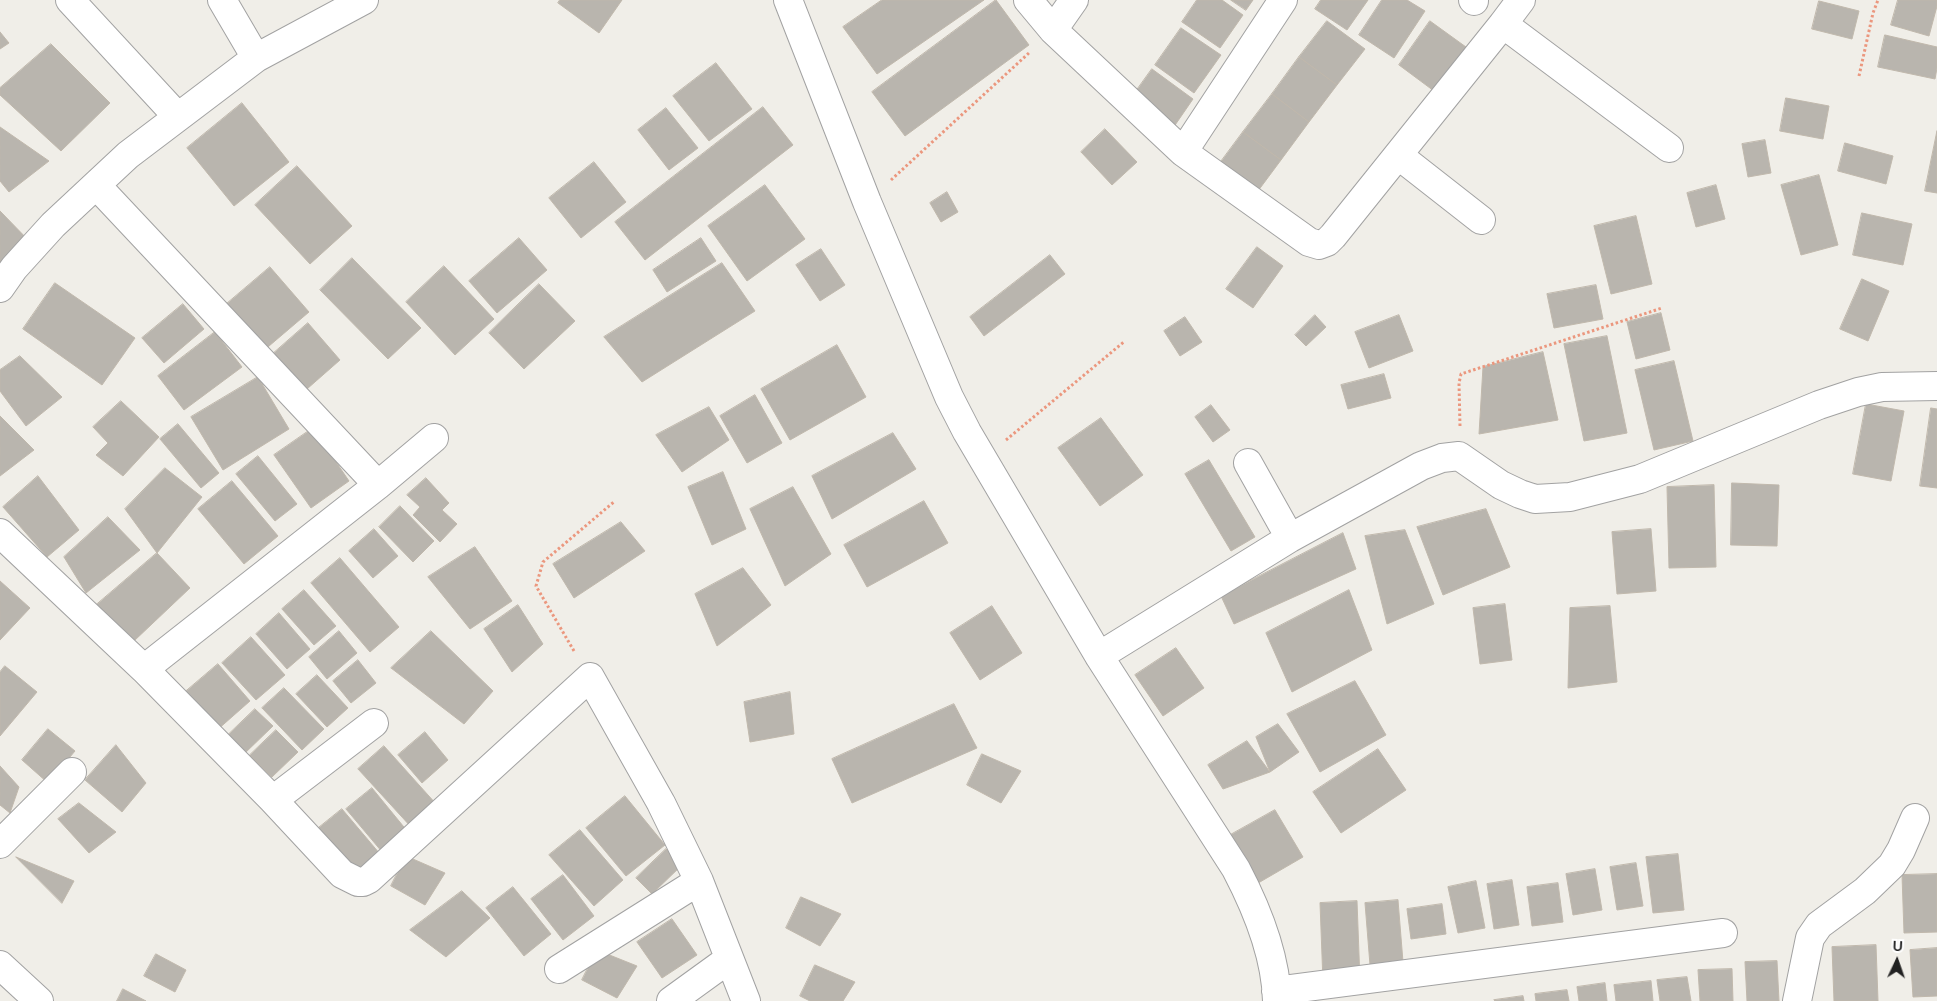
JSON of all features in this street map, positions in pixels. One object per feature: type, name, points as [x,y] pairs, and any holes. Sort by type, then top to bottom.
[{"type":"street","points":[[70,0],[178,117]]},
{"type":"street","points":[[222,0],[256,58]]},
{"type":"street","points":[[0,288],[14,268],[53,225],[128,155],[256,58],[364,0]]},
{"type":"street","points":[[788,0],[867,202],[949,397],[983,460],[1099,656],[1236,869],[1248,893],[1270,954],[1276,996],[1723,933]]},
{"type":"street","points":[[1028,0],[1053,30],[1183,152],[1309,242],[1319,245],[1327,242],[1333,236],[1521,0]]},
{"type":"street","points":[[1053,30],[1074,0]]},
{"type":"street","points":[[1183,152],[1283,0]]},
{"type":"street","points":[[1503,24],[1669,148]]},
{"type":"street","points":[[1398,155],[1482,220]]},
{"type":"street","points":[[96,186],[378,485]]},
{"type":"street","points":[[1099,656],[1290,538],[1422,466],[1442,458],[1459,456],[1501,485],[1520,494],[1534,498],[1570,496],[1640,479],[1819,405],[1858,392],[1882,387],[1937,386]]},
{"type":"street","points":[[144,669],[378,485],[434,438]]},
{"type":"street","points":[[1248,463],[1290,538]]},
{"type":"street","points":[[0,534],[144,669],[273,800],[342,874],[350,879],[363,882],[590,677],[661,803],[699,881],[746,1001]]},
{"type":"street","points":[[273,800],[374,723]]},
{"type":"street","points":[[0,844],[72,772]]},
{"type":"street","points":[[1797,1001],[1810,938],[1819,925],[1865,891],[1892,865],[1902,850],[1915,818]]},
{"type":"street","points":[[559,969],[699,881]]},
{"type":"street","points":[[671,1001],[729,959]]},
{"type":"street","points":[[0,965],[39,1001]]},
{"type":"path","points":[[1859,76],[1873,13],[1878,0]]},
{"type":"path","points":[[867,202],[1053,30]]},
{"type":"path","points":[[1459,456],[1458,383],[1461,374],[1662,308]]},
{"type":"path","points":[[983,460],[1125,341]]},
{"type":"path","points":[[590,677],[536,586],[543,562],[615,501]]},
{"type":"building","points":[[560,0],[622,0],[599,33],[558,3]]},
{"type":"building","points":[[882,0],[984,0],[877,74],[843,27]]},
{"type":"building","points":[[996,0],[1029,45],[905,136],[872,92]]},
{"type":"building","points":[[1197,0],[1222,0],[1243,15],[1220,48],[1182,22]]},
{"type":"building","points":[[1231,0],[1253,0],[1246,10]]},
{"type":"building","points":[[1321,0],[1368,0],[1347,30],[1315,9]]},
{"type":"building","points":[[1382,0],[1407,0],[1425,11],[1394,58],[1359,35]]},
{"type":"building","points":[[1898,0],[1937,0],[1929,36],[1891,25]]},
{"type":"building","points":[[1819,1],[1859,11],[1852,39],[1812,29]]},
{"type":"building","points":[[1327,21],[1365,49],[1337,85],[1299,57]]},
{"type":"building","points":[[1430,21],[1466,47],[1434,91],[1399,65]]},
{"type":"building","points":[[1181,28],[1221,55],[1194,93],[1155,65]]},
{"type":"building","points":[[0,32],[9,43],[0,49]]},
{"type":"building","points":[[1885,35],[1937,47],[1935,79],[1878,67]]},
{"type":"building","points":[[51,44],[110,103],[61,151],[0,95],[0,88]]},
{"type":"building","points":[[1299,57],[1337,85],[1309,122],[1272,94]]},
{"type":"building","points":[[716,63],[752,109],[709,141],[673,96]]},
{"type":"building","points":[[1152,69],[1193,99],[1171,131],[1129,101]]},
{"type":"building","points":[[1272,94],[1309,122],[1281,160],[1243,132]]},
{"type":"building","points":[[1786,98],[1829,106],[1823,139],[1780,131]]},
{"type":"building","points":[[242,103],[289,162],[234,206],[187,148]]},
{"type":"building","points":[[763,107],[793,145],[645,260],[615,222]]},
{"type":"building","points":[[666,108],[698,148],[669,170],[638,130]]},
{"type":"building","points":[[0,127],[49,161],[9,192],[0,181]]},
{"type":"building","points":[[1105,129],[1137,162],[1112,185],[1081,152]]},
{"type":"building","points":[[1937,131],[1937,193],[1925,191]]},
{"type":"building","points":[[1243,132],[1281,160],[1255,195],[1217,167]]},
{"type":"building","points":[[1765,140],[1771,173],[1748,177],[1742,144]]},
{"type":"building","points":[[1845,143],[1893,156],[1886,184],[1838,171]]},
{"type":"building","points":[[594,162],[626,202],[581,238],[549,198]]},
{"type":"building","points":[[297,166],[352,226],[310,264],[255,205]]},
{"type":"building","points":[[1819,175],[1838,245],[1801,255],[1781,185]]},
{"type":"building","points":[[765,185],[805,239],[747,281],[708,226]]},
{"type":"building","points":[[1716,185],[1725,219],[1696,227],[1687,193]]},
{"type":"building","points":[[947,192],[958,212],[941,222],[930,203]]},
{"type":"building","points":[[0,211],[33,245],[0,269]]},
{"type":"building","points":[[1862,213],[1912,224],[1903,265],[1853,255]]},
{"type":"building","points":[[1636,216],[1652,284],[1611,294],[1594,226]]},
{"type":"building","points":[[519,238],[547,270],[497,313],[469,281]]},
{"type":"building","points":[[701,238],[716,261],[667,292],[653,270]]},
{"type":"building","points":[[1257,247],[1283,266],[1253,308],[1226,289]]},
{"type":"building","points":[[821,249],[845,285],[820,301],[796,265]]},
{"type":"building","points":[[1050,255],[1065,274],[984,336],[970,317]]},
{"type":"building","points":[[352,258],[421,328],[388,359],[320,290]]},
{"type":"building","points":[[722,263],[755,311],[642,382],[604,337]]},
{"type":"building","points":[[444,266],[494,319],[455,355],[406,302]]},
{"type":"building","points":[[270,267],[309,312],[262,352],[223,307]]},
{"type":"building","points":[[1862,279],[1889,291],[1868,341],[1840,329]]},
{"type":"building","points":[[55,283],[135,338],[102,385],[23,329]]},
{"type":"building","points":[[539,284],[575,321],[524,369],[489,333]]},
{"type":"building","points":[[1596,285],[1603,319],[1554,328],[1547,294]]},
{"type":"building","points":[[183,304],[204,329],[164,363],[142,338]]},
{"type":"building","points":[[1661,313],[1670,350],[1636,359],[1627,322]]},
{"type":"building","points":[[1315,315],[1326,327],[1306,346],[1295,335]]},
{"type":"building","points":[[1399,315],[1413,351],[1369,368],[1355,332]]},
{"type":"building","points":[[1185,317],[1202,342],[1180,356],[1164,331]]},
{"type":"building","points":[[308,323],[340,360],[299,396],[267,359]]},
{"type":"building","points":[[215,332],[242,367],[184,410],[158,376]]},
{"type":"building","points":[[1607,336],[1627,433],[1584,441],[1564,344]]},
{"type":"building","points":[[837,345],[866,397],[790,440],[761,389]]},
{"type":"building","points":[[1543,352],[1558,420],[1479,434],[1483,367]]},
{"type":"building","points":[[20,356],[62,397],[26,426],[0,391],[0,370]]},
{"type":"building","points":[[1674,361],[1693,441],[1654,450],[1635,370]]},
{"type":"building","points":[[1384,374],[1391,398],[1348,409],[1341,385]]},
{"type":"building","points":[[258,377],[289,429],[223,470],[191,417]]},
{"type":"building","points":[[755,395],[782,443],[747,463],[720,416]]},
{"type":"building","points":[[121,401],[159,437],[123,476],[96,455],[108,443],[93,427]]},
{"type":"building","points":[[1866,404],[1904,411],[1891,481],[1853,474]]},
{"type":"building","points":[[1211,405],[1230,430],[1213,442],[1195,417]]},
{"type":"building","points":[[709,407],[729,440],[682,472],[656,435]]},
{"type":"building","points":[[1931,408],[1937,409],[1937,488],[1920,486]]},
{"type":"building","points":[[0,416],[34,450],[0,476]]},
{"type":"building","points":[[1101,418],[1143,475],[1100,506],[1058,448]]},
{"type":"building","points":[[178,424],[219,473],[201,488],[160,439]]},
{"type":"building","points":[[313,428],[349,481],[311,508],[274,455]]},
{"type":"building","points":[[893,433],[916,469],[832,519],[812,476]]},
{"type":"building","points":[[258,456],[297,504],[275,521],[236,474]]},
{"type":"building","points":[[1209,460],[1255,537],[1231,551],[1185,474]]},
{"type":"building","points":[[165,468],[202,497],[157,553],[125,509]]},
{"type":"building","points":[[723,472],[746,529],[712,545],[688,487]]},
{"type":"building","points":[[38,476],[79,530],[47,557],[3,507]]},
{"type":"building","points":[[426,478],[449,503],[442,510],[457,524],[440,542],[413,515],[420,507],[407,495]]},
{"type":"building","points":[[232,481],[278,536],[244,564],[198,509]]},
{"type":"building","points":[[1732,483],[1779,485],[1777,546],[1731,545]]},
{"type":"building","points":[[1714,485],[1716,567],[1669,568],[1667,487]]},
{"type":"building","points":[[793,487],[831,554],[785,586],[750,509]]},
{"type":"building","points":[[924,501],[948,543],[867,587],[844,545]]},
{"type":"building","points":[[400,506],[434,541],[413,562],[379,527]]},
{"type":"building","points":[[1486,509],[1510,567],[1443,595],[1417,527]]},
{"type":"building","points":[[108,517],[140,550],[86,593],[64,557]]},
{"type":"building","points":[[621,522],[645,551],[574,598],[553,564]]},
{"type":"building","points":[[374,529],[398,556],[373,578],[349,551]]},
{"type":"building","points":[[1651,529],[1656,591],[1617,594],[1612,532]]},
{"type":"building","points":[[1405,530],[1434,604],[1387,624],[1365,536]]},
{"type":"building","points":[[1343,533],[1356,569],[1234,624],[1221,596]]},
{"type":"building","points":[[475,547],[512,601],[470,629],[428,577]]},
{"type":"building","points":[[157,553],[190,588],[134,641],[95,606]]},
{"type":"building","points":[[340,558],[399,627],[370,652],[311,583]]},
{"type":"building","points":[[743,568],[771,605],[717,646],[695,594]]},
{"type":"building","points":[[0,581],[30,608],[0,640]]},
{"type":"building","points":[[304,590],[336,626],[314,645],[282,609]]},
{"type":"building","points":[[1349,590],[1372,650],[1292,692],[1266,633]]},
{"type":"building","points":[[1505,604],[1512,660],[1480,664],[1473,608]]},
{"type":"building","points":[[518,605],[543,644],[512,672],[484,629]]},
{"type":"building","points":[[992,606],[1022,653],[980,680],[950,633]]},
{"type":"building","points":[[1610,606],[1617,682],[1568,688],[1570,608]]},
{"type":"building","points":[[279,613],[310,649],[287,669],[256,634]]},
{"type":"building","points":[[339,631],[357,653],[327,679],[309,657]]},
{"type":"building","points":[[431,631],[493,691],[464,724],[391,668]]},
{"type":"building","points":[[251,637],[285,675],[256,700],[222,663]]},
{"type":"building","points":[[1176,648],[1204,688],[1163,716],[1135,675]]},
{"type":"building","points":[[358,660],[376,683],[351,703],[333,681]]},
{"type":"building","points":[[218,664],[250,701],[216,731],[184,693]]},
{"type":"building","points":[[5,666],[37,692],[0,736],[0,672]]},
{"type":"building","points":[[317,675],[348,708],[327,727],[296,694]]},
{"type":"building","points":[[1355,681],[1386,735],[1320,772],[1287,714]]},
{"type":"building","points":[[284,688],[324,729],[302,750],[262,708]]},
{"type":"building","points":[[790,692],[794,734],[750,742],[744,702]]},
{"type":"building","points":[[954,704],[977,748],[852,803],[832,759]]},
{"type":"building","points":[[255,709],[273,726],[243,755],[226,737]]},
{"type":"building","points":[[1278,724],[1299,752],[1270,772],[1256,737]]},
{"type":"building","points":[[48,729],[75,751],[48,783],[22,760]]},
{"type":"building","points":[[276,730],[298,752],[272,777],[250,755]]},
{"type":"building","points":[[425,732],[448,760],[422,783],[398,755]]},
{"type":"building","points":[[1247,741],[1270,772],[1223,789],[1208,765]]},
{"type":"building","points":[[116,745],[146,783],[122,812],[85,780]]},
{"type":"building","points":[[384,746],[437,805],[412,828],[358,769]]},
{"type":"building","points":[[1378,749],[1406,790],[1341,833],[1313,792]]},
{"type":"building","points":[[982,754],[1021,771],[1001,803],[967,785]]},
{"type":"building","points":[[0,766],[19,787],[10,813],[0,805]]},
{"type":"building","points":[[372,788],[408,832],[383,853],[346,809]]},
{"type":"building","points":[[625,796],[665,845],[626,876],[586,828]]},
{"type":"building","points":[[79,803],[116,832],[89,853],[58,819]]},
{"type":"building","points":[[342,809],[380,854],[353,876],[316,830]]},
{"type":"building","points":[[1275,810],[1303,857],[1253,886],[1225,838]]},
{"type":"building","points":[[580,830],[623,880],[594,906],[549,855]]},
{"type":"building","points":[[666,849],[682,865],[652,894],[636,878]]},
{"type":"building","points":[[1678,854],[1684,910],[1653,913],[1646,857]]},
{"type":"building","points":[[406,856],[445,873],[425,905],[391,886]]},
{"type":"building","points":[[16,857],[74,881],[62,903]]},
{"type":"building","points":[[1636,863],[1643,906],[1617,910],[1610,867]]},
{"type":"building","points":[[1595,869],[1602,910],[1573,915],[1566,874]]},
{"type":"building","points":[[1937,874],[1937,932],[1904,933],[1902,875]]},
{"type":"building","points":[[563,875],[594,916],[563,940],[531,899]]},
{"type":"building","points":[[1512,880],[1519,925],[1494,929],[1487,884]]},
{"type":"building","points":[[1476,881],[1485,928],[1458,933],[1448,887]]},
{"type":"building","points":[[1558,883],[1563,922],[1532,926],[1527,887]]},
{"type":"building","points":[[513,887],[551,934],[524,956],[486,908]]},
{"type":"building","points":[[462,891],[490,918],[446,957],[410,930]]},
{"type":"building","points":[[801,897],[841,914],[820,946],[786,928]]},
{"type":"building","points":[[1398,900],[1403,962],[1370,965],[1365,903]]},
{"type":"building","points":[[1357,901],[1360,981],[1323,982],[1320,903]]},
{"type":"building","points":[[1442,904],[1446,934],[1411,939],[1407,909]]},
{"type":"building","points":[[672,919],[697,955],[662,978],[637,942]]},
{"type":"building","points":[[1876,945],[1878,1001],[1834,1001],[1832,947]]},
{"type":"building","points":[[1937,948],[1937,996],[1913,997],[1910,950]]},
{"type":"building","points":[[597,950],[637,966],[617,998],[582,980]]},
{"type":"building","points":[[156,954],[186,970],[175,992],[144,976]]},
{"type":"building","points":[[1777,961],[1779,1001],[1747,1001],[1745,962]]},
{"type":"building","points":[[815,965],[855,982],[843,1001],[810,1001],[800,996]]},
{"type":"building","points":[[1732,969],[1733,1001],[1700,1001],[1698,970]]},
{"type":"building","points":[[1687,977],[1691,1001],[1660,1001],[1657,980]]},
{"type":"building","points":[[1651,981],[1653,1001],[1616,1001],[1614,985]]},
{"type":"building","points":[[1605,983],[1607,1001],[1579,1001],[1577,987]]},
{"type":"building","points":[[123,989],[146,1001],[117,1001]]},
{"type":"building","points":[[1567,990],[1569,1001],[1536,1001],[1535,994]]},
{"type":"building","points":[[1523,996],[1524,1001],[1494,1000]]}]
